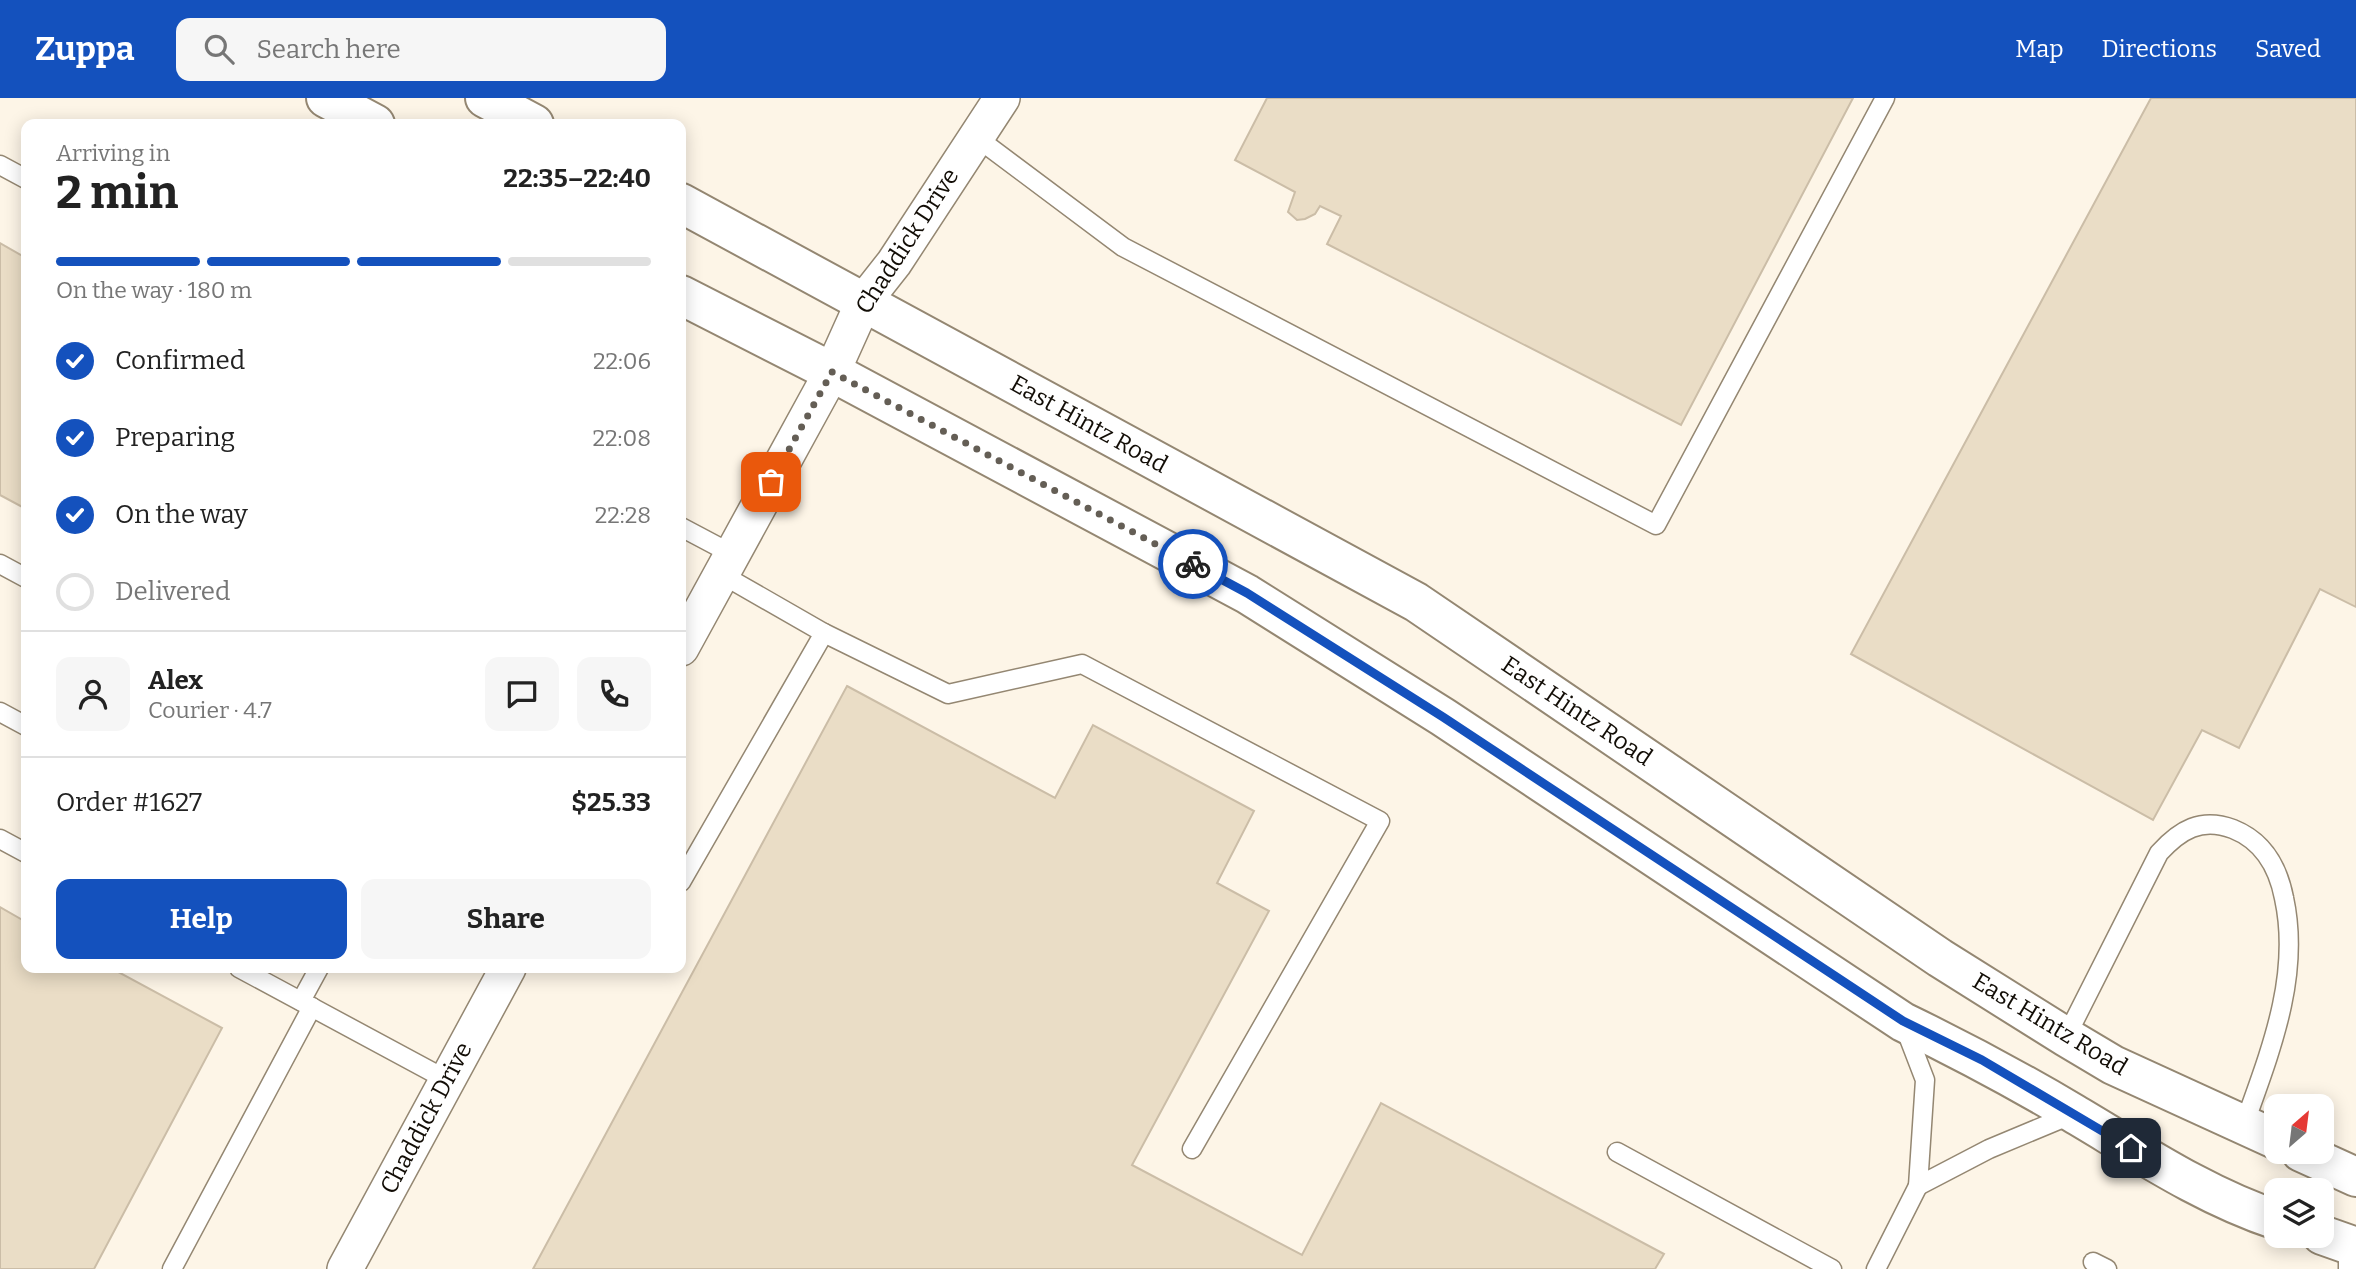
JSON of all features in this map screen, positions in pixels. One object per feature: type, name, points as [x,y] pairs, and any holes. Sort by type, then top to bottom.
[{"type":"main road","points":[[327,98],[366,119]]},
{"type":"main road","points":[[485,98],[525,119]]},
{"type":"main road","name":"East Hintz Road","points":[[686,206],[1416,602],[1940,958],[2113,1065],[2260,1133]]},
{"type":"main road","points":[[686,298],[832,372],[1247,593],[1454,725],[1903,1021],[1982,1060],[2149,1160],[2243,1209],[2264,1216]]},
{"type":"main road","points":[[2327,1164],[2356,1177]]},
{"type":"street","name":"Chaddick Drive","points":[[686,639],[832,372],[864,302],[894,263],[1002,98]]},
{"type":"street","name":"Chaddick Drive","points":[[345,1269],[505,973]]},
{"type":"lane","points":[[976,137],[1123,247],[1656,525],[1885,98]]},
{"type":"lane","points":[[0,165],[21,176]]},
{"type":"lane","points":[[686,531],[726,564],[824,633],[948,694],[1082,664],[1380,821],[1192,1149]]},
{"type":"lane","points":[[0,564],[21,576]]},
{"type":"lane","points":[[686,874],[824,633]]},
{"type":"lane","points":[[0,712],[21,723]]},
{"type":"lane","points":[[2066,1037],[2159,853],[2174,838],[2191,827],[2216,822],[2244,833],[2263,849],[2280,875],[2290,944],[2286,990],[2269,1054],[2260,1133]]},
{"type":"lane","points":[[0,839],[21,850]]},
{"type":"lane","points":[[248,973],[447,1080]]},
{"type":"lane","points":[[172,1269],[306,1004],[317,973]]},
{"type":"lane","points":[[1876,1269],[1919,1186],[1924,1080],[1903,1021]]},
{"type":"lane","points":[[1919,1186],[1989,1149],[2074,1114]]},
{"type":"lane","points":[[1617,1152],[1832,1269]]},
{"type":"building","points":[[1267,98],[1853,98],[1681,425],[1327,244],[1341,216],[1320,206],[1315,214],[1297,220],[1288,212],[1295,192],[1235,160]]},
{"type":"building","points":[[2151,98],[2356,98],[2356,607],[2320,589],[2239,748],[2202,730],[2153,820],[1851,654]]},
{"type":"building","points":[[0,243],[21,255],[21,506],[0,495]]},
{"type":"building","points":[[847,686],[1055,798],[1093,725],[1254,811],[1217,883],[1269,911],[1132,1165],[1302,1255],[1381,1103],[1664,1254],[1655,1269],[533,1269]]},
{"type":"building","points":[[0,907],[21,919],[21,973],[120,973],[222,1028],[94,1269],[0,1269]]},
{"type":"way so far","points":[[771,482],[832,372],[1193,564]]},
{"type":"route","points":[[1193,564],[1247,593],[1443,717],[1903,1021],[1982,1060],[2131,1148]]}]
